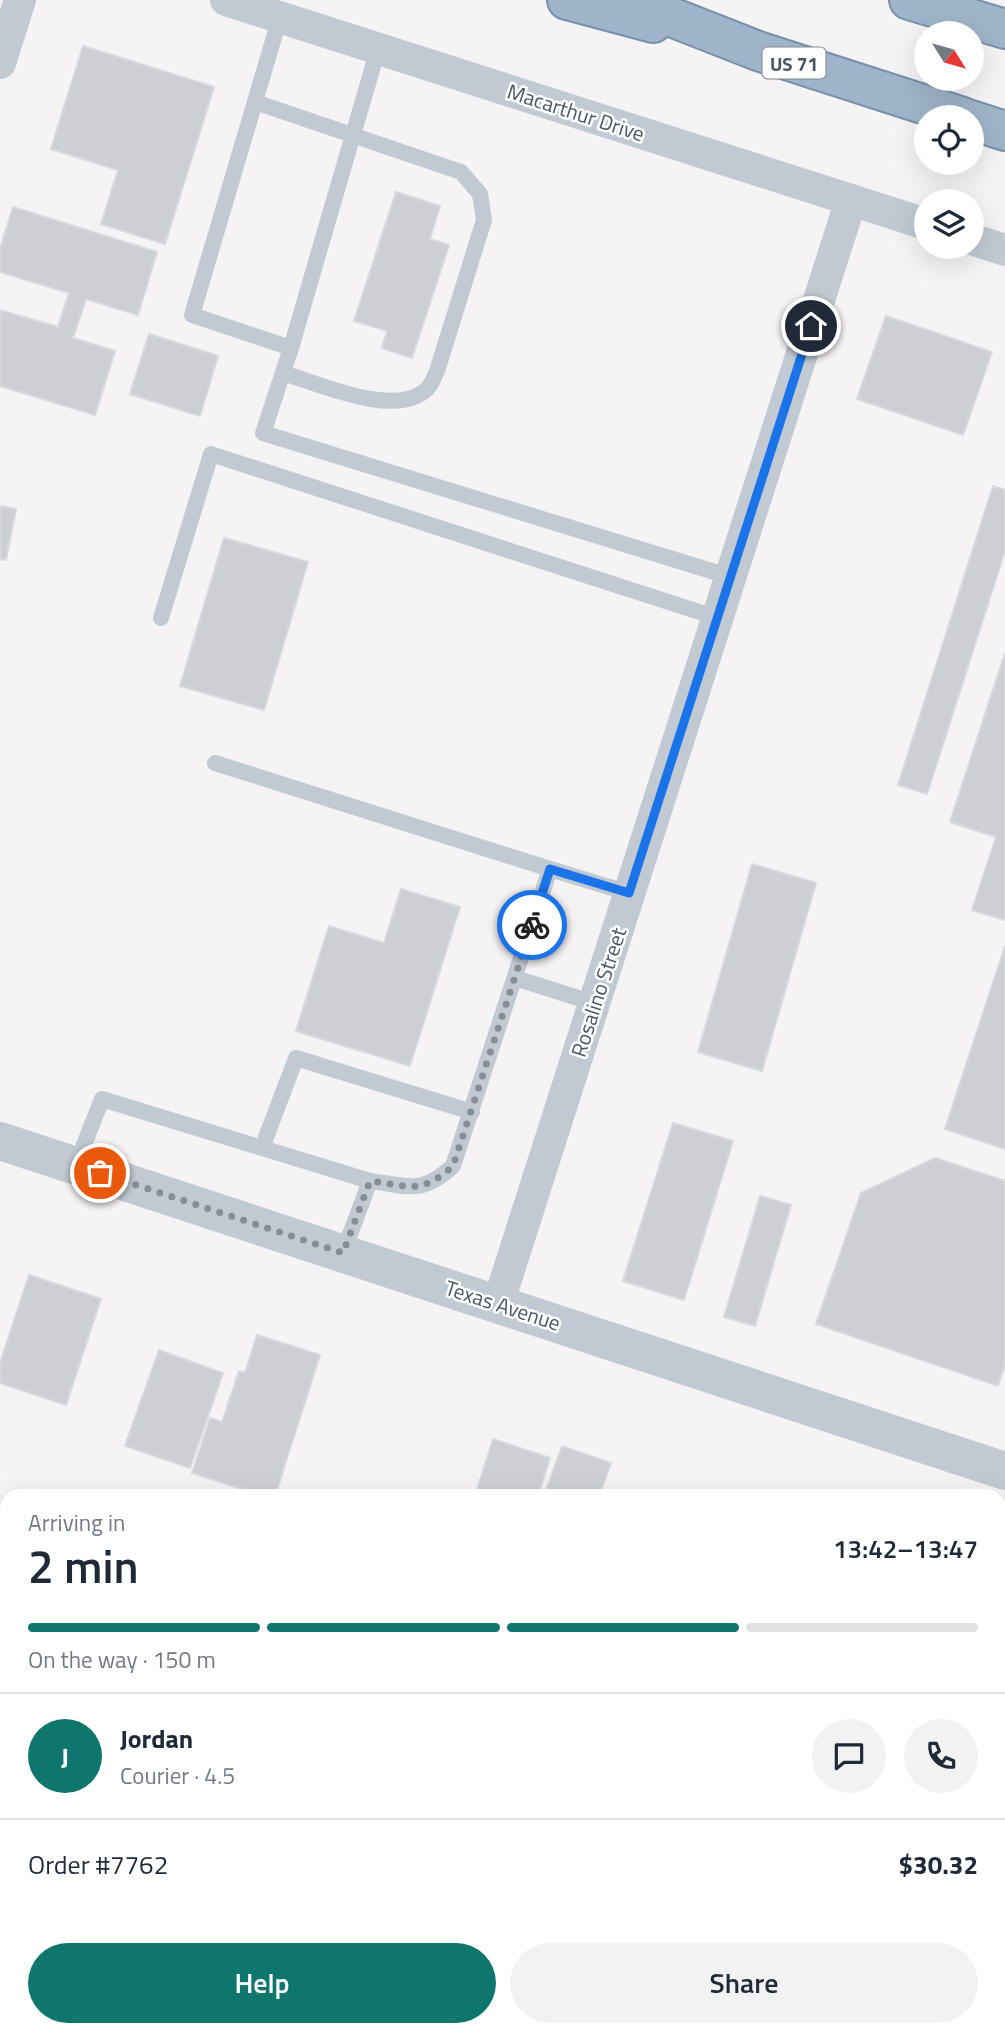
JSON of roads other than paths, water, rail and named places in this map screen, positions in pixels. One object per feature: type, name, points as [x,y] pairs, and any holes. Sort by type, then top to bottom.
[{"type":"highway","points":[[567,0],[758,51]]},
{"type":"highway","name":"US 71","points":[[628,0],[758,51],[926,105]]},
{"type":"highway","points":[[909,0],[1005,29]]},
{"type":"highway","points":[[981,0],[1005,11]]},
{"type":"highway","points":[[984,124],[1005,131]]},
{"type":"street","points":[[0,63],[20,0]]},
{"type":"street","name":"Macarthur Drive","points":[[226,0],[914,220]]},
{"type":"street","name":"Rosalino Street","points":[[498,1304],[851,200]]},
{"type":"street","points":[[984,243],[1005,250]]},
{"type":"street","name":"Texas Avenue","points":[[0,1141],[1005,1471]]},
{"type":"lane","points":[[280,17],[192,315],[291,348]]},
{"type":"lane","points":[[378,49],[291,348],[263,433],[731,578]]},
{"type":"lane","points":[[255,102],[461,172],[480,194],[484,220],[437,371],[427,390],[404,402],[381,401],[283,373]]},
{"type":"lane","points":[[161,618],[211,454],[718,618]]},
{"type":"lane","points":[[215,763],[629,893]]},
{"type":"lane","points":[[76,1165],[102,1099],[370,1181],[419,1187],[435,1182],[453,1166],[550,869]]},
{"type":"lane","points":[[515,978],[594,1003]]},
{"type":"lane","points":[[262,1148],[296,1058],[472,1112]]},
{"type":"lane","points":[[343,1253],[370,1181]]}]
